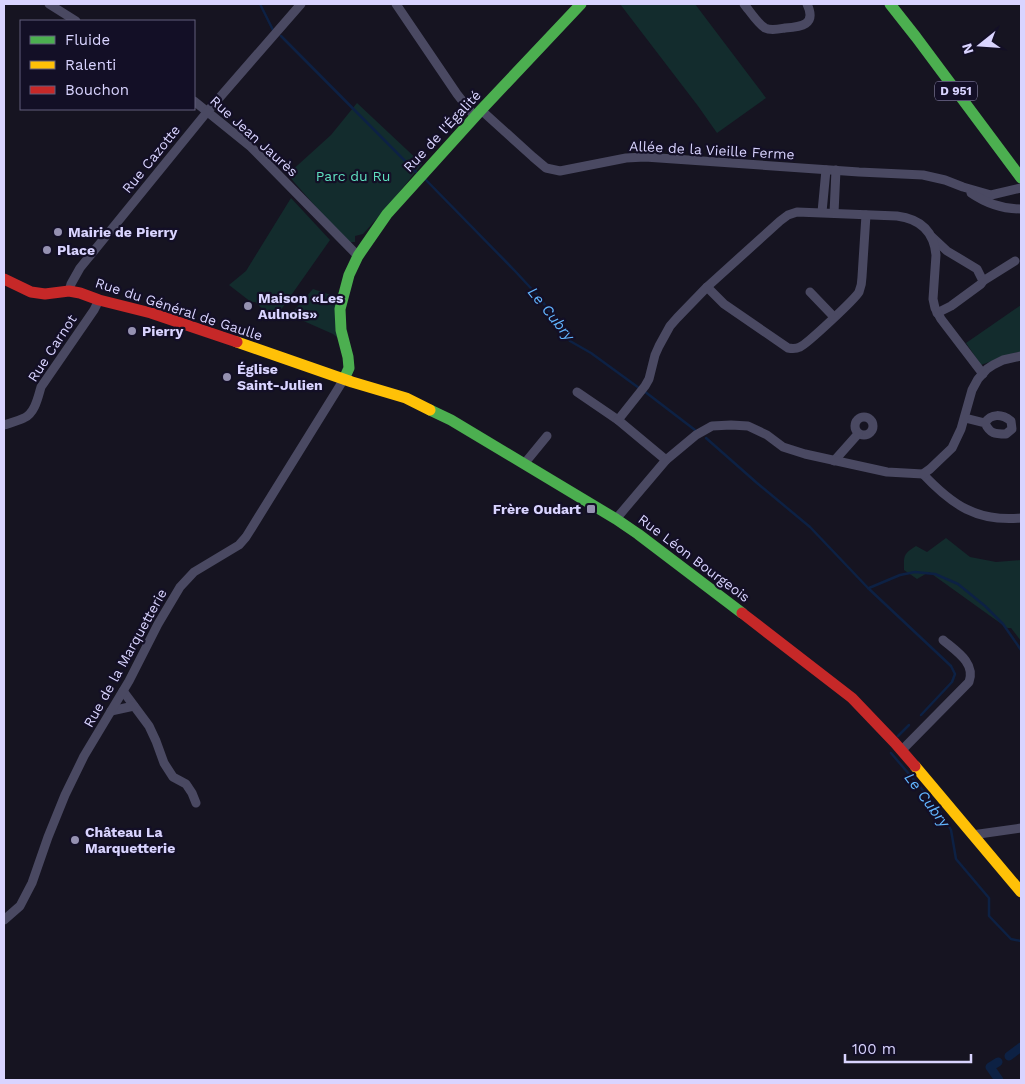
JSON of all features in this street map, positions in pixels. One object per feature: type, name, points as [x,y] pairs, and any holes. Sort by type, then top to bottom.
[{"type":"street","points":[[48,4],[74,20]]},
{"type":"street","name":"Rue Cazotte","points":[[69,291],[80,268],[207,112],[301,4]]},
{"type":"street","name":"Allée de la Vieille Ferme","points":[[396,4],[457,94],[478,114],[546,168],[560,171],[626,158],[645,157],[923,175],[945,180],[987,195],[1021,188]]},
{"type":"street","name":"Rue de l'Égalité","points":[[344,379],[349,368],[341,330],[340,309],[349,275],[358,256],[387,214],[582,4]]},
{"type":"street","points":[[744,4],[765,28],[771,29],[804,25],[808,22],[810,12],[807,4]]},
{"type":"street","name":"D 951","points":[[890,4],[1019,168]]},
{"type":"street","name":"D 951","points":[[900,4],[971,94],[1019,168],[1021,178]]},
{"type":"street","name":"Rue Jean Jaurès","points":[[195,102],[250,148],[358,256]]},
{"type":"street","points":[[1000,193],[1007,188],[1013,179],[1014,173],[1019,168]]},
{"type":"street","points":[[822,212],[826,170]]},
{"type":"street","points":[[834,213],[836,170]]},
{"type":"street","name":"Allée de la Vieille Ferme","points":[[963,187],[988,203],[1021,209]]},
{"type":"street","points":[[618,420],[649,379],[655,355],[670,326],[707,288],[788,215],[797,212],[822,212],[908,217],[923,226],[947,251],[977,269],[982,281]]},
{"type":"street","points":[[707,288],[724,304],[788,348],[800,347],[834,317],[860,289],[866,215]]},
{"type":"street","points":[[932,237],[936,256],[933,299],[937,313],[983,374]]},
{"type":"street","points":[[937,313],[952,306],[981,284],[982,281],[1015,261]]},
{"type":"street","name":"Rue du Général de Gaulle","points":[[4,278],[31,292],[45,294],[69,291],[151,313],[344,379]]},
{"type":"street","points":[[810,292],[834,317]]},
{"type":"street","name":"Rue Carnot","points":[[4,425],[29,415],[38,400],[41,386],[99,300]]},
{"type":"street","points":[[616,519],[666,460],[712,426],[748,426],[767,435],[783,447],[805,454],[887,472],[923,474],[952,448],[965,418],[972,390],[978,379],[993,365],[1003,360],[1021,356]]},
{"type":"street","name":"Rue Léon Bourgeois","points":[[344,379],[406,398],[429,408],[638,534],[852,698],[902,750],[1021,892]]},
{"type":"street","name":"Rue de la Marquetterie","points":[[4,920],[20,906],[32,883],[65,795],[84,756],[123,691],[158,624],[180,588],[194,572],[239,545],[246,537],[344,379]]},
{"type":"street","points":[[577,392],[618,420],[666,460]]},
{"type":"street","points":[[965,418],[985,423]]},
{"type":"street","points":[[834,461],[858,434]]},
{"type":"street","points":[[524,464],[547,436]]},
{"type":"street","points":[[923,474],[951,500],[966,509],[989,516],[1021,518]]},
{"type":"street","points":[[902,750],[969,682],[971,676],[968,664],[961,655],[943,640]]},
{"type":"street","points":[[123,691],[149,726],[164,763],[173,776],[186,784],[192,792],[196,803]]},
{"type":"street","points":[[111,710],[134,706]]},
{"type":"street","points":[[972,835],[1021,828]]},
{"type":"green space","points":[[620,4],[695,4],[766,98],[717,133]]},
{"type":"green space","name":"Parc du Ru","points":[[357,103],[422,164],[363,234],[355,236],[355,242],[347,242],[288,174],[331,135]]},
{"type":"green space","points":[[291,198],[330,240],[278,314],[270,316],[255,302],[251,302],[229,285],[246,271]]},
{"type":"green space","points":[[313,289],[337,297],[339,339],[333,334],[290,315]]},
{"type":"green space","points":[[1021,305],[1021,352],[981,365],[966,343]]},
{"type":"green space","points":[[946,538],[970,557],[996,562],[1021,560],[1021,641],[1011,628],[1007,628],[929,572],[917,579],[904,570],[906,553],[916,546],[927,552]]},
{"type":"waterway","name":"Le Cubry","points":[[260,4],[273,30]]},
{"type":"waterway","name":"Le Cubry","points":[[281,36],[416,172]]},
{"type":"waterway","name":"Le Cubry","points":[[425,179],[540,298],[570,341],[591,353],[639,388]]},
{"type":"waterway","name":"Le Cubry","points":[[644,391],[695,430]]},
{"type":"waterway","name":"Le Cubry","points":[[706,438],[810,527],[868,588],[951,666],[955,674],[952,682],[921,715]]},
{"type":"waterway","name":"Le Cubry","points":[[869,588],[900,575],[915,572],[935,574],[958,584],[985,606],[1003,624],[1021,650]]},
{"type":"waterway","name":"Le Cubry","points":[[898,736],[909,725]]},
{"type":"waterway","name":"Le Cubry","points":[[891,753],[943,816],[951,830],[956,859],[989,898],[989,916],[1011,939],[1021,941]]},
{"type":"waterway","points":[[1009,1056],[1021,1047]]},
{"type":"waterway","points":[[998,1062],[990,1067],[999,1080]]},
{"type":"traffic: fast","points":[[344,379],[349,368],[341,330],[340,309],[349,275],[358,256],[387,214],[481,110],[581,4]]},
{"type":"traffic: fast","points":[[890,4],[1021,178]]},
{"type":"traffic: fast","points":[[430,410],[451,420],[616,519],[742,613]]},
{"type":"traffic: slow","points":[[237,342],[352,382],[406,398],[430,410]]},
{"type":"traffic: slow","points":[[915,766],[1021,892]]},
{"type":"traffic: jam","points":[[4,279],[31,292],[45,294],[69,291],[80,293],[99,300],[151,313],[237,342]]},
{"type":"traffic: jam","points":[[742,613],[852,698],[915,766]]},
{"type":"place","name":"Mairie de Pierry","points":[[58,232]]},
{"type":"place","name":"Place","points":[[47,250]]},
{"type":"place","name":"Maison «Les Aulnois»","points":[[248,306]]},
{"type":"place","name":"Pierry","points":[[132,331]]},
{"type":"place","name":"Église Saint-Julien","points":[[227,377]]},
{"type":"place","name":"Frère Oudart","points":[[591,509]]},
{"type":"place","name":"Château La Marquetterie","points":[[75,840]]}]
